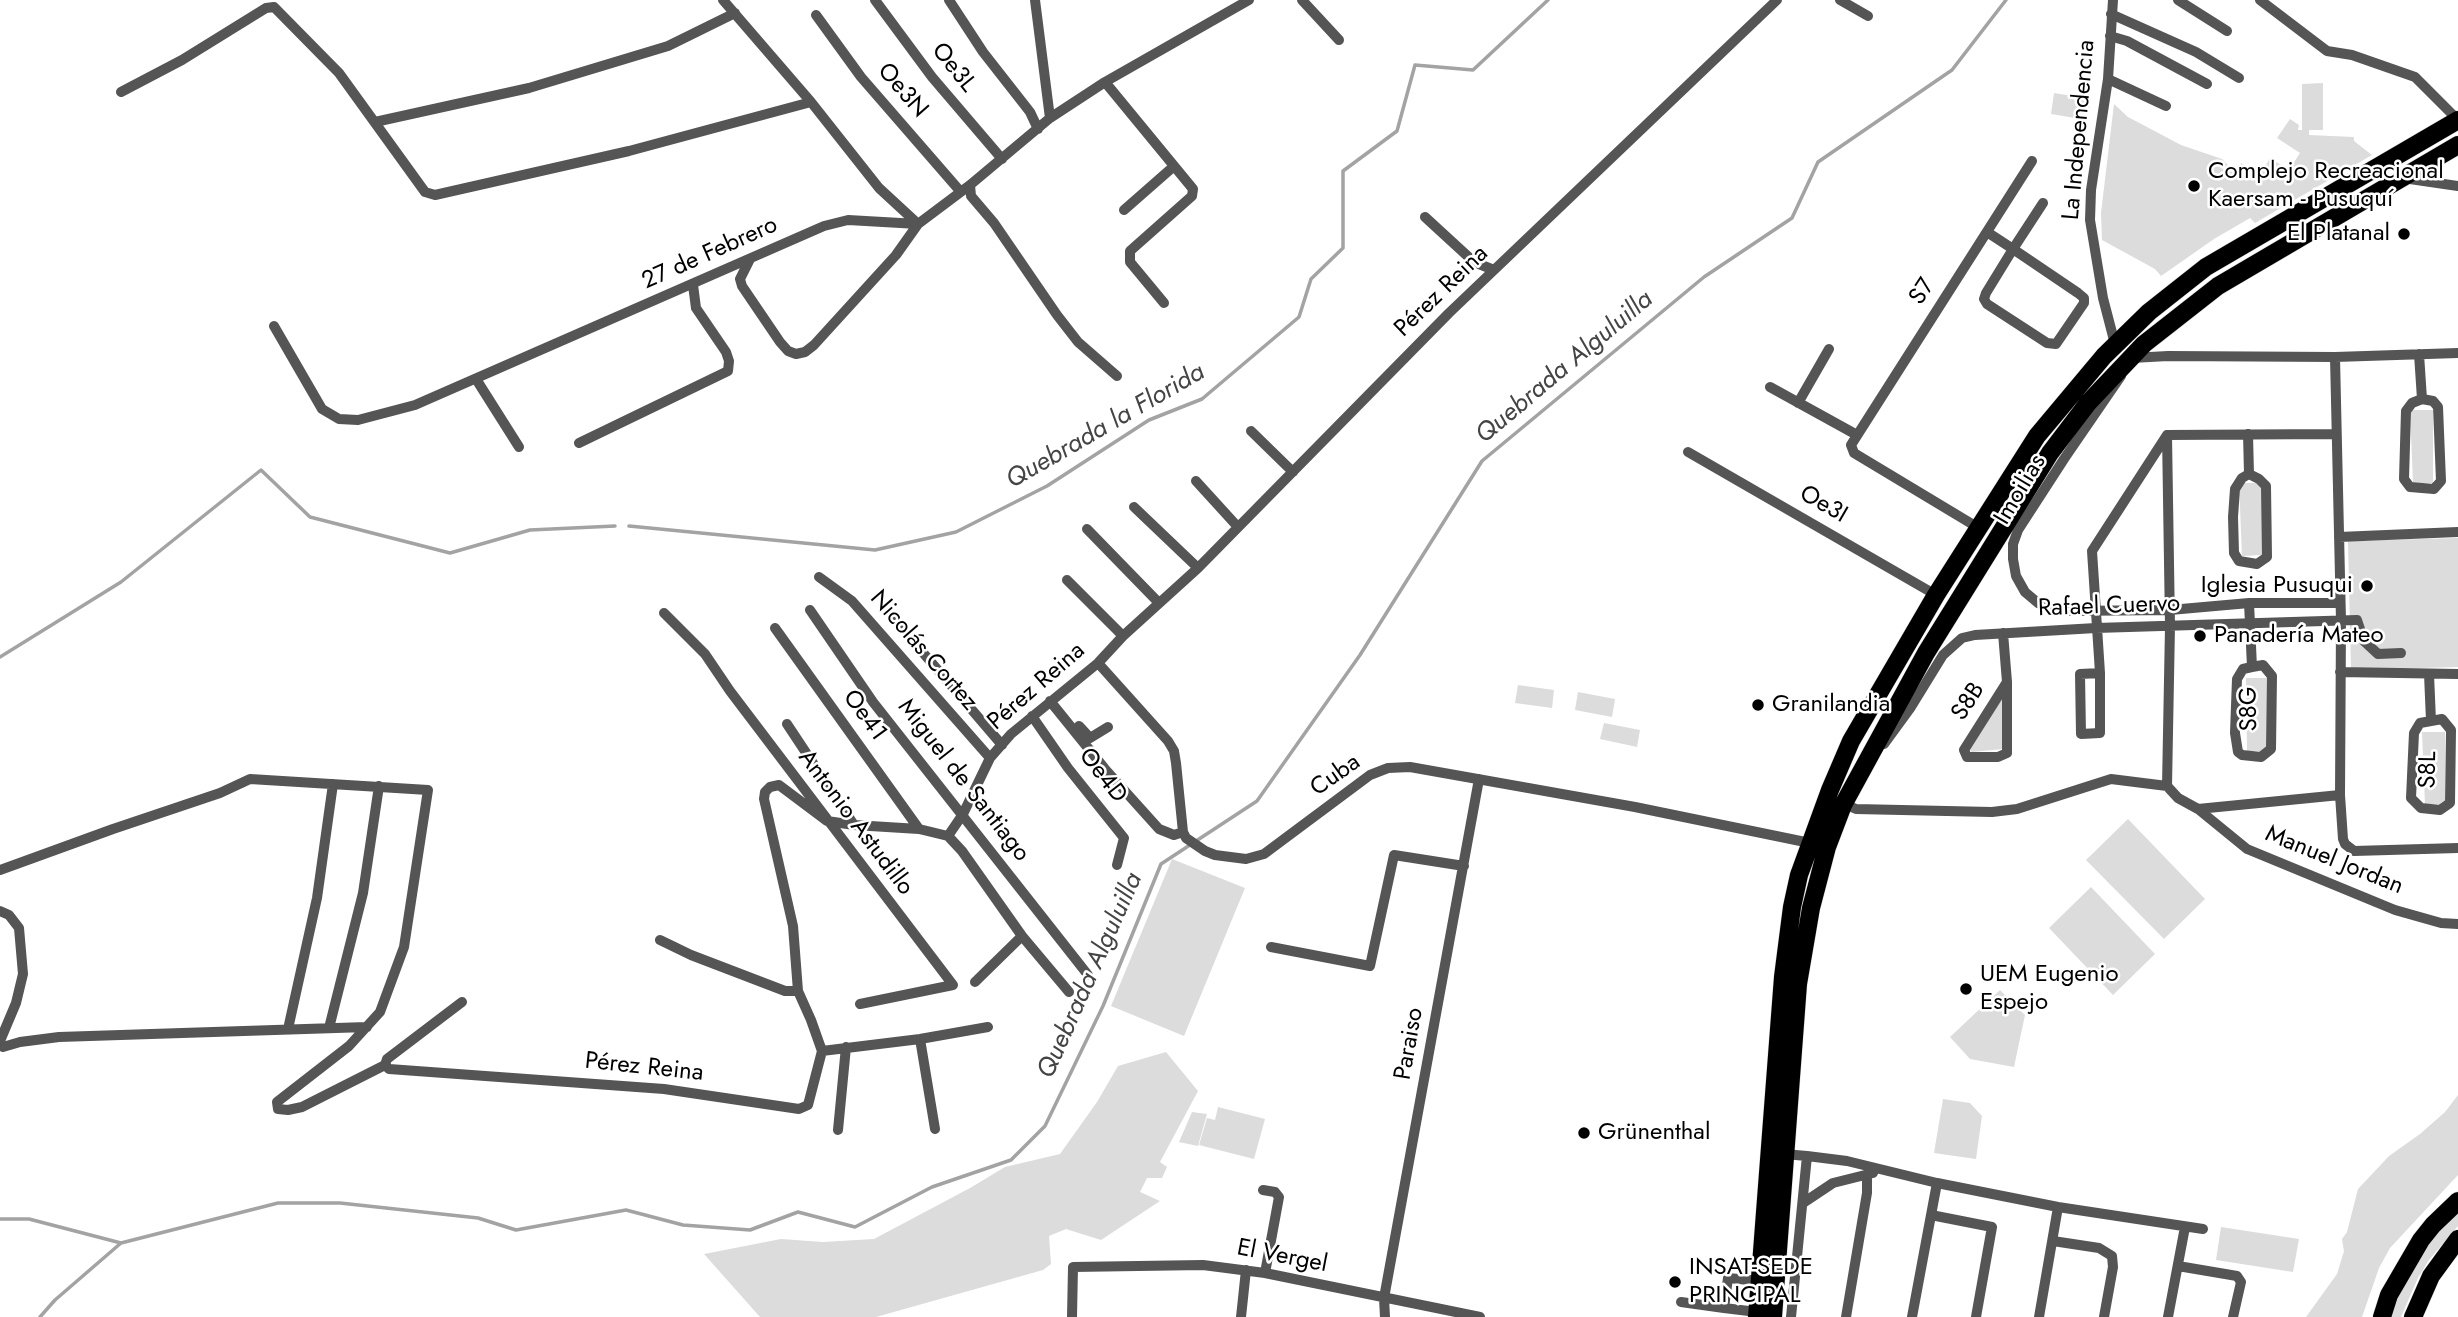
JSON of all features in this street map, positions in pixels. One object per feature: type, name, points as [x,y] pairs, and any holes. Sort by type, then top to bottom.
[{"type":"main road","points":[[1762,1315],[1774,1295],[1798,984],[1830,790],[1851,741],[1936,595],[2037,436],[2114,346],[2149,312],[2206,267],[2458,120]]},
{"type":"main road","points":[[1762,1315],[1759,1282],[1783,977],[1799,875],[1843,805],[1927,653],[2050,453],[2088,403],[2130,358],[2167,324],[2218,286],[2458,145]]},
{"type":"main road","points":[[2382,1317],[2389,1295],[2421,1240],[2458,1200]]},
{"type":"main road","points":[[2413,1317],[2431,1276],[2458,1239]]},
{"type":"street","points":[[723,0],[811,102],[879,188],[918,224]]},
{"type":"street","name":"Oe3L","points":[[875,0],[932,77],[1002,159]]},
{"type":"street","points":[[949,0],[983,52],[1030,112],[1038,129]]},
{"type":"street","points":[[1035,0],[1050,118]]},
{"type":"street","points":[[750,259],[740,279],[742,286],[788,351],[796,354],[805,352],[896,255],[918,224],[1050,118],[1105,82],[1249,0]]},
{"type":"street","points":[[1302,0],[1339,40]]},
{"type":"street","name":"Pérez Reina","points":[[948,836],[963,814],[990,758],[1002,745],[1032,716],[1098,663],[1123,636],[1198,568],[1494,270],[1777,0]]},
{"type":"street","points":[[1840,0],[1868,16]]},
{"type":"street","name":"La Independencia","points":[[2113,0],[2108,79],[2091,190],[2090,220],[2114,346]]},
{"type":"street","points":[[2178,0],[2227,31]]},
{"type":"street","points":[[2260,0],[2327,51],[2352,55],[2415,77],[2458,120]]},
{"type":"street","points":[[121,92],[182,60],[266,8],[274,7],[339,73],[425,192],[435,195],[629,151],[811,102]]},
{"type":"street","points":[[375,122],[529,88],[667,46],[735,13]]},
{"type":"street","name":"Oe3N","points":[[816,15],[861,77],[965,188],[994,223],[1050,306],[1079,342],[1116,376]]},
{"type":"street","points":[[2111,15],[2196,52],[2239,78]]},
{"type":"street","points":[[2110,36],[2127,41],[2207,84]]},
{"type":"street","points":[[2108,79],[2166,106]]},
{"type":"street","points":[[1105,82],[1193,188],[1194,192],[1129,251],[1130,262],[1164,303]]},
{"type":"street","name":"S7","points":[[1854,440],[2032,161]]},
{"type":"street","points":[[1124,210],[1173,167]]},
{"type":"street","points":[[2403,178],[2458,186]]},
{"type":"street","points":[[1987,232],[2013,249],[2084,298],[2084,303],[2056,344],[2047,343],[1987,304],[1984,299],[2013,249],[2043,203]]},
{"type":"street","points":[[1425,216],[1474,262],[1494,270]]},
{"type":"street","name":"27 de Febrero","points":[[274,326],[322,409],[339,419],[358,420],[415,405],[824,226],[848,220],[918,224]]},
{"type":"street","points":[[579,443],[727,371],[730,366],[726,352],[696,308],[693,285]]},
{"type":"street","points":[[2114,346],[2130,358],[2335,357],[2458,353]]},
{"type":"street","points":[[1798,403],[1829,349]]},
{"type":"street","points":[[2418,354],[2422,399]]},
{"type":"street","points":[[2335,357],[2341,621],[2340,795],[2343,839],[2354,851],[2458,848]]},
{"type":"street","name":"Imoilias","points":[[2130,358],[2119,381],[2018,530],[2013,559],[2016,576],[2025,592],[2038,603],[2058,611],[2170,610],[2249,603],[2340,603]]},
{"type":"street","points":[[476,379],[519,447]]},
{"type":"street","points":[[1770,387],[1854,440],[1854,453],[1977,527]]},
{"type":"street","points":[[2422,399],[2433,401],[2438,407],[2441,481],[2434,489],[2418,489],[2406,484],[2406,411],[2412,403],[2422,399]]},
{"type":"street","points":[[1251,431],[1293,472]]},
{"type":"street","points":[[2248,434],[2249,474]]},
{"type":"street","points":[[2167,435],[2335,434]]},
{"type":"street","points":[[2099,673],[2080,674],[2081,734],[2100,733],[2099,673],[2092,551],[2167,435]]},
{"type":"street","points":[[1830,790],[1843,805],[1856,809],[1992,812],[2017,808],[2111,779],[2167,786],[2170,610],[2167,435]]},
{"type":"street","name":"Oe3I","points":[[1688,452],[1936,595]]},
{"type":"street","points":[[2249,474],[2266,486],[2267,557],[2257,564],[2239,561],[2233,542],[2237,484],[2249,474]]},
{"type":"street","points":[[1196,481],[1237,526]]},
{"type":"street","points":[[1134,507],[1198,568]]},
{"type":"street","points":[[1087,529],[1159,603]]},
{"type":"street","points":[[2339,537],[2458,532]]},
{"type":"street","name":"Nicolás Cortez","points":[[819,578],[852,601],[990,758]]},
{"type":"street","points":[[1068,580],[1123,636]]},
{"type":"street","name":"S8G","points":[[2249,603],[2252,667]]},
{"type":"street","name":"Miguel de Santiago","points":[[810,610],[873,702],[1088,975]]},
{"type":"street","name":"Antonio Astudillo","points":[[664,613],[705,654],[719,677],[953,985],[860,1004]]},
{"type":"street","points":[[889,613],[1002,745]]},
{"type":"street","points":[[2341,621],[2357,620],[2364,641],[2378,653],[2401,653]]},
{"type":"street","name":"Rafael Cuervo","points":[[1863,766],[1900,723],[1943,655],[1962,638],[2096,628],[2341,621]]},
{"type":"street","name":"Oe41","points":[[775,628],[919,829]]},
{"type":"street","name":"S8B","points":[[2003,633],[2007,682],[2007,753],[1998,757],[1967,757],[1964,750],[2007,682]]},
{"type":"street","points":[[1052,699],[1105,769],[1159,829],[1174,835],[1183,832],[1174,751],[1098,663]]},
{"type":"street","name":"S8G","points":[[2263,665],[2272,676],[2271,750],[2261,757],[2238,751],[2235,733],[2237,679],[2243,669],[2252,667],[2263,665]]},
{"type":"street","points":[[2340,673],[2458,674]]},
{"type":"street","name":"S8L","points":[[2428,674],[2431,720]]},
{"type":"street","points":[[1052,699],[1090,738],[1108,727]]},
{"type":"street","name":"Oe4D","points":[[1032,716],[1068,768],[1124,838],[1117,865]]},
{"type":"street","name":"S8L","points":[[2442,719],[2451,730],[2450,803],[2440,810],[2421,808],[2411,798],[2414,733],[2420,723],[2431,720],[2442,719]]},
{"type":"street","points":[[788,724],[854,825]]},
{"type":"street","name":"Cuba","points":[[1183,832],[1186,838],[1205,852],[1225,858],[1246,859],[1264,854],[1370,775],[1388,768],[1410,766],[1819,845]]},
{"type":"street","points":[[0,870],[220,793],[250,779],[428,790],[404,947],[380,1012],[349,1046],[277,1102],[278,1108],[288,1110],[302,1107],[385,1065],[387,1059],[462,1002]]},
{"type":"street","name":"Paraiso","points":[[1385,1317],[1384,1298],[1479,779]]},
{"type":"street","points":[[288,1029],[317,898],[333,784]]},
{"type":"street","points":[[988,1027],[920,1039],[821,1051],[811,1020],[797,991],[793,926],[764,799],[765,792],[770,787],[779,785],[827,821],[919,829],[948,836],[962,851],[1022,936],[1069,992]]},
{"type":"street","points":[[329,1028],[363,893],[379,786]]},
{"type":"street","name":"Manuel Jordan","points":[[2167,786],[2178,798],[2198,809],[2247,849],[2396,910],[2441,923],[2458,924]]},
{"type":"street","points":[[2198,809],[2340,795]]},
{"type":"street","points":[[1271,947],[1370,966],[1394,855],[1464,866]]},
{"type":"street","points":[[0,911],[9,915],[19,928],[23,974],[16,1003],[0,1043],[3,1047],[59,1037],[367,1027]]},
{"type":"street","points":[[975,982],[1022,936]]},
{"type":"street","points":[[660,940],[691,955],[785,991],[797,991]]},
{"type":"street","points":[[920,1039],[935,1129]]},
{"type":"street","points":[[838,1130],[846,1047]]},
{"type":"street","name":"Pérez Reina","points":[[385,1065],[389,1069],[664,1089],[799,1109],[808,1105],[821,1051]]},
{"type":"street","points":[[1784,1154],[1847,1161],[1937,1183],[2057,1207],[2203,1229]]},
{"type":"street","points":[[1791,1317],[1807,1156]]},
{"type":"street","points":[[1803,1203],[1833,1184],[1882,1170]]},
{"type":"street","points":[[1846,1317],[1867,1193],[1867,1175]]},
{"type":"street","points":[[1912,1317],[1937,1183]]},
{"type":"street","points":[[1263,1190],[1275,1192],[1279,1197],[1265,1273]]},
{"type":"street","points":[[2039,1317],[2057,1207]]},
{"type":"street","points":[[1931,1215],[1993,1222],[1976,1317]]},
{"type":"street","points":[[2168,1317],[2185,1227]]},
{"type":"street","points":[[2053,1241],[2099,1248],[2112,1256],[2113,1267],[2104,1317]]},
{"type":"street","name":"El Vergel","points":[[1072,1317],[1073,1267],[1203,1265],[1265,1273],[1480,1317]]},
{"type":"street","points":[[2178,1266],[2237,1276],[2241,1282],[2233,1317]]},
{"type":"street","points":[[1241,1317],[1246,1270]]},
{"type":"street","points":[[1724,1308],[1728,1278],[1759,1282]]},
{"type":"street","points":[[1774,1295],[1793,1294]]},
{"type":"street","points":[[1681,1301],[1762,1315]]},
{"type":"shaded area","name":"Complejo Recreacional Kaersam - Pusuquí","points":[[2323,83],[2323,130],[2309,130],[2309,135],[2354,137],[2354,141],[2372,155],[2255,223],[2250,218],[2161,276],[2155,269],[2102,240],[2101,213],[2114,104],[2128,117],[2181,145],[2222,159],[2233,170],[2239,168],[2241,163],[2261,174],[2270,158],[2289,170],[2300,153],[2277,138],[2290,119],[2299,125],[2298,130],[2302,130],[2302,84]]},
{"type":"shaded area","points":[[2054,93],[2091,99],[2087,120],[2051,114]]},
{"type":"shaded area","points":[[2410,410],[2433,410],[2433,483],[2413,483]]},
{"type":"shaded area","points":[[2239,483],[2262,483],[2262,555],[2242,556]]},
{"type":"shaded area","points":[[2458,538],[2458,667],[2351,670],[2348,541]]},
{"type":"shaded area","points":[[2246,678],[2267,678],[2268,751],[2247,751]]},
{"type":"shaded area","points":[[1518,685],[1554,690],[1552,708],[1515,703]]},
{"type":"shaded area","points":[[1578,692],[1615,699],[1612,717],[1575,710]]},
{"type":"shaded area","points":[[2002,699],[2003,749],[1972,752],[1970,750]]},
{"type":"shaded area","points":[[1604,723],[1640,730],[1637,747],[1600,739]]},
{"type":"shaded area","points":[[2422,732],[2445,732],[2445,804],[2425,805]]},
{"type":"shaded area","points":[[2128,819],[2205,899],[2164,939],[2086,860]]},
{"type":"shaded area","points":[[1172,859],[1245,888],[1184,1036],[1111,1006]]},
{"type":"shaded area","points":[[2091,887],[2155,954],[2113,995],[2049,928]]},
{"type":"shaded area","points":[[2000,990],[2025,1015],[2014,1067],[1970,1059],[1950,1037]]},
{"type":"shaded area","points":[[1166,1052],[1198,1091],[1160,1162],[1167,1167],[1162,1178],[1147,1178],[1140,1192],[1160,1201],[1101,1240],[1066,1229],[1049,1236],[1051,1264],[1043,1270],[876,1317],[760,1317],[704,1254],[781,1239],[823,1242],[874,1239],[1005,1167],[1060,1154],[1097,1102],[1118,1066]]},
{"type":"shaded area","points":[[2458,1095],[2458,1175],[2390,1248],[2379,1268],[2362,1317],[2306,1317],[2337,1274],[2344,1251],[2342,1239],[2347,1232],[2358,1189],[2389,1156],[2445,1112]]},
{"type":"shaded area","points":[[1943,1099],[1970,1103],[1982,1116],[1976,1159],[1934,1153]]},
{"type":"shaded area","points":[[1218,1107],[1265,1119],[1254,1159],[1199,1145],[1207,1118],[1215,1120]]},
{"type":"shaded area","points":[[1192,1112],[1207,1114],[1198,1146],[1179,1142]]},
{"type":"shaded area","points":[[2458,1210],[2458,1226],[2429,1260],[2401,1317],[2388,1317],[2409,1272],[2435,1234]]},
{"type":"shaded area","points":[[2221,1227],[2299,1239],[2293,1272],[2216,1260]]},
{"type":"waterway","name":"Quebrada la Florida","points":[[629,526],[875,550],[956,532],[1047,486],[1149,420],[1202,399],[1299,317],[1311,279],[1343,248],[1343,171],[1397,131],[1415,65],[1473,70],[1548,0]]},
{"type":"waterway","name":"Quebrada Alguluilla","points":[[40,1317],[55,1300],[121,1243],[278,1203],[340,1203],[478,1218],[516,1230],[626,1210],[683,1225],[750,1230],[798,1212],[855,1227],[932,1187],[1011,1160],[1045,1126],[1103,1006],[1161,864],[1257,801],[1360,655],[1482,461],[1704,277],[1792,218],[1818,162],[1952,70],[2006,0]]},
{"type":"waterway","name":"Quebrada la Florida","points":[[0,657],[121,582],[261,470],[310,517],[450,553],[530,530],[615,526]]},
{"type":"waterway","points":[[0,1219],[29,1219],[121,1243]]},
{"type":"place","name":"Complejo Recreacional Kaersam - Pusuquí","points":[[2194,186]]},
{"type":"place","name":"El Platanal","points":[[2404,234]]},
{"type":"place","name":"Iglesia Pusuqui","points":[[2367,586]]},
{"type":"place","name":"Panadería Mateo","points":[[2200,636]]},
{"type":"place","name":"Granilandia","points":[[1758,705]]},
{"type":"place","name":"UEM Eugenio Espejo","points":[[1966,989]]},
{"type":"place","name":"Grünenthal","points":[[1584,1133]]},
{"type":"place","name":"INSAT-SEDE PRINCIPAL","points":[[1675,1282]]}]
